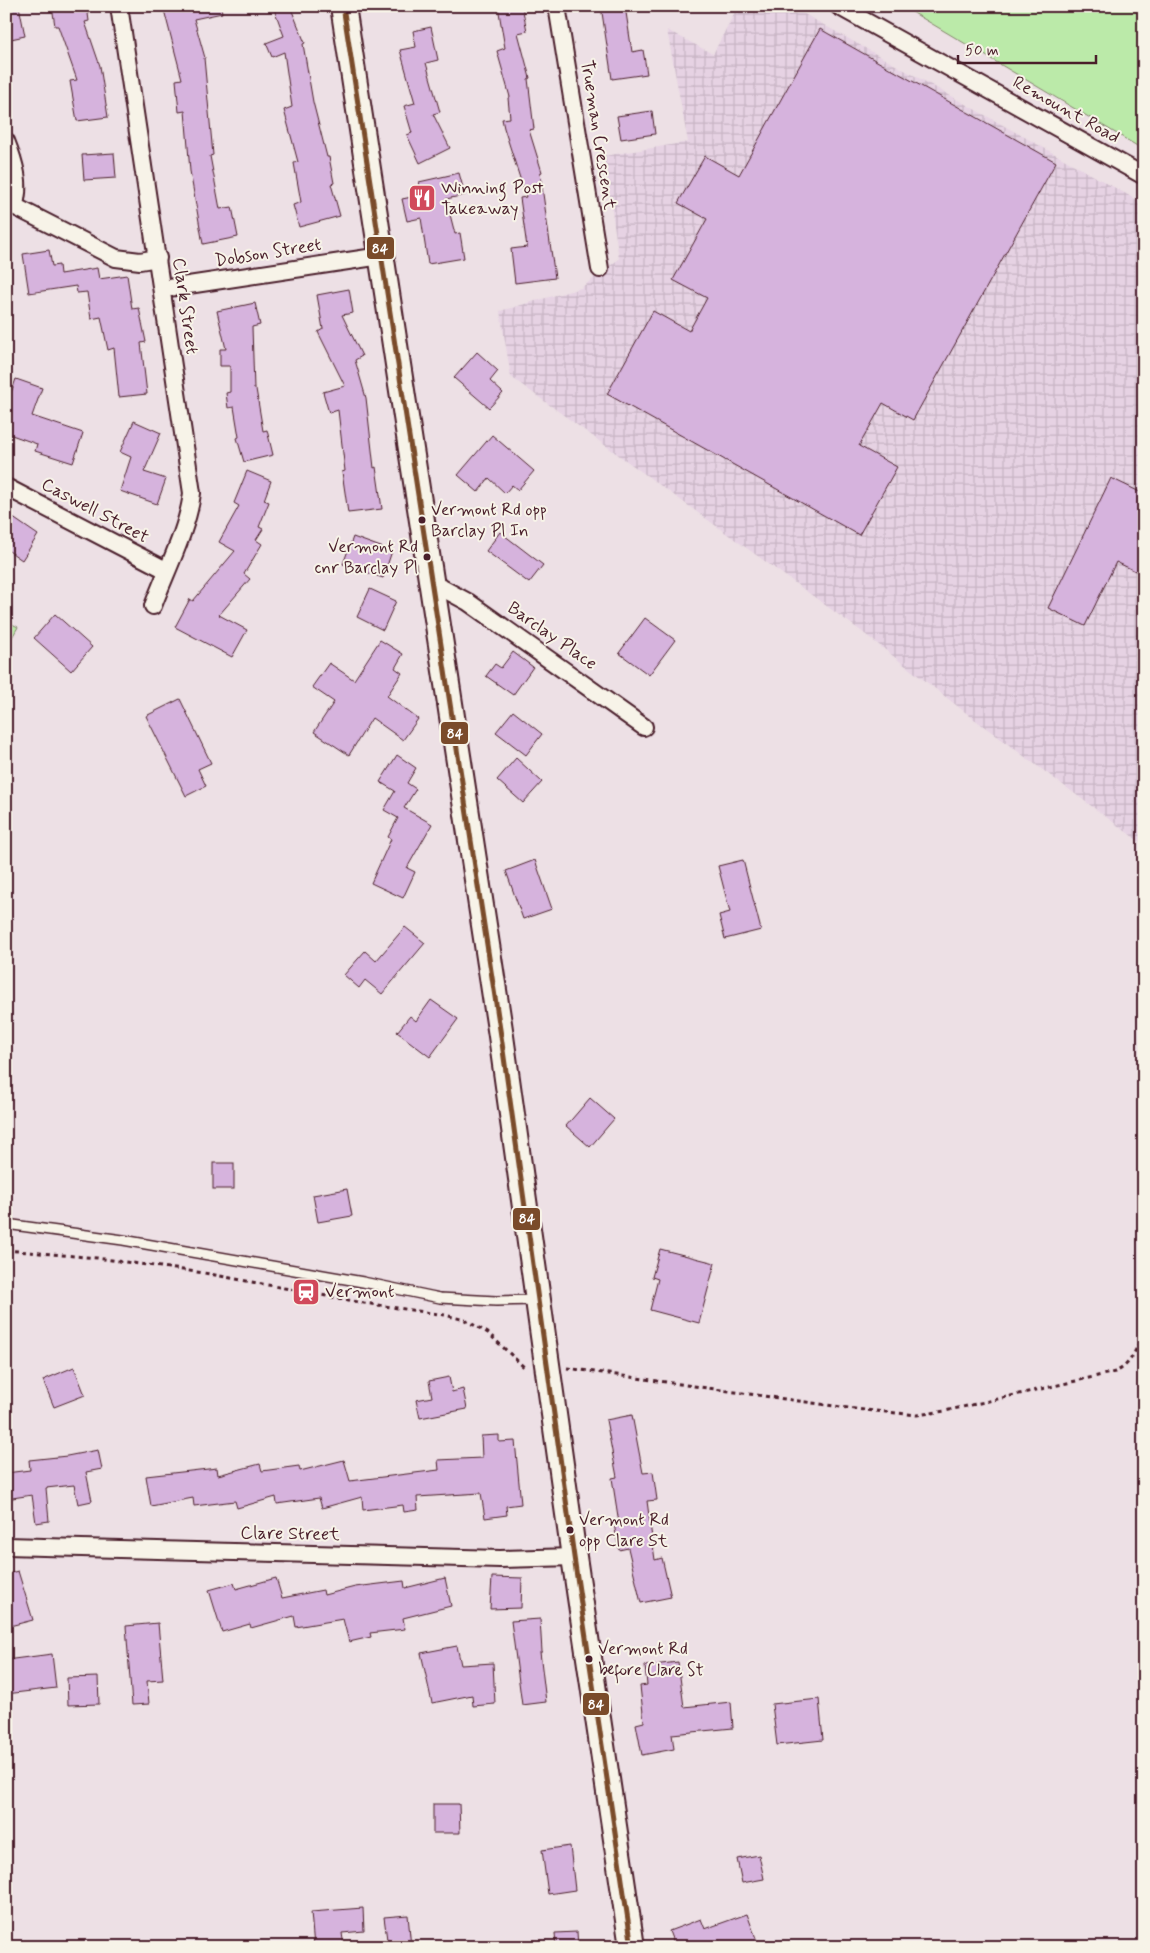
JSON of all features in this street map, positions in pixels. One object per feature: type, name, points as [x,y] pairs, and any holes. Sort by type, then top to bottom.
[{"type":"street","name":"Clark Street","points":[[119,6],[192,493],[190,506],[153,606]]},
{"type":"street","points":[[343,6],[501,1036],[574,1557],[632,1947]]},
{"type":"street","name":"Trueman Crescent","points":[[557,6],[600,269]]},
{"type":"street","name":"Remount Road","points":[[838,6],[1144,176]]},
{"type":"street","points":[[6,141],[16,178],[18,196],[10,204],[116,258],[140,261],[158,258]]},
{"type":"street","name":"Dobson Street","points":[[162,289],[381,256]]},
{"type":"street","name":"Caswell Street","points":[[6,487],[166,570]]},
{"type":"street","name":"Barclay Place","points":[[433,588],[442,588],[468,602],[644,727]]},
{"type":"street","name":"Clare Street","points":[[6,1546],[500,1559],[574,1557]]},
{"type":"lane","points":[[6,1224],[123,1240],[363,1282],[440,1298],[496,1301],[538,1300]]},
{"type":"path","points":[[6,1250],[97,1258],[204,1273],[364,1303],[445,1315],[465,1320],[488,1333],[527,1369],[532,1370]]},
{"type":"path","points":[[563,1368],[582,1369],[855,1409],[917,1415],[945,1411],[1115,1372],[1123,1369],[1129,1362],[1144,1332]]},
{"type":"shaded area","points":[[738,6],[790,6],[1144,204],[1144,845],[974,719],[861,631],[511,377],[500,311],[581,288],[619,259],[604,156],[688,142],[667,30],[713,54]]},
{"type":"green space","points":[[902,6],[1144,6],[1144,150]]},
{"type":"green space","points":[[6,621],[18,627],[6,648]]},
{"type":"building","points":[[6,6],[19,6],[25,36],[6,40]]},
{"type":"building","points":[[52,6],[87,6],[89,21],[85,22],[100,66],[108,117],[77,121],[70,81],[77,80],[58,26],[55,26]]},
{"type":"building","points":[[163,6],[221,6],[222,13],[194,19],[205,58],[213,155],[210,156],[220,209],[232,207],[238,237],[203,244],[190,171],[185,111],[179,112],[176,80],[182,79]]},
{"type":"building","points":[[273,6],[290,6],[305,43],[303,44],[313,102],[327,157],[329,157],[334,183],[331,184],[340,216],[299,227],[293,205],[301,202],[294,163],[298,162],[284,110],[292,107],[284,52],[272,57],[266,43],[284,36]]},
{"type":"building","points":[[498,6],[522,6],[527,31],[518,33],[530,78],[528,79],[534,129],[529,130],[542,172],[540,173],[555,278],[515,283],[511,249],[527,247],[520,198],[526,197],[502,119],[510,118],[508,98],[510,97],[497,51],[505,48]]},
{"type":"building","points":[[601,6],[625,6],[632,52],[643,50],[647,74],[612,79]]},
{"type":"building","points":[[431,27],[438,60],[426,63],[440,112],[433,114],[450,148],[420,163],[407,135],[412,133],[404,106],[415,103],[400,50],[416,47],[413,31]]},
{"type":"building","points":[[820,29],[1056,162],[913,420],[883,403],[859,446],[897,467],[859,535],[607,394],[653,311],[689,331],[707,298],[673,280],[707,219],[678,203],[705,156],[739,175]]},
{"type":"building","points":[[652,111],[655,134],[621,139],[617,116]]},
{"type":"building","points":[[114,153],[116,178],[84,180],[82,155]]},
{"type":"building","points":[[459,173],[465,195],[446,199],[455,234],[460,233],[464,258],[428,264],[421,218],[407,221],[402,199],[422,195],[419,182]]},
{"type":"building","points":[[49,250],[52,266],[59,265],[60,274],[97,268],[99,279],[127,275],[132,309],[139,308],[146,342],[141,343],[147,394],[119,397],[114,348],[108,350],[101,317],[91,319],[87,292],[77,293],[76,286],[29,293],[23,254]]},
{"type":"building","points":[[349,289],[353,313],[342,315],[362,356],[355,360],[366,398],[374,468],[376,467],[382,509],[348,513],[342,472],[345,471],[338,410],[329,413],[323,392],[345,386],[318,332],[323,329],[317,295]]},
{"type":"building","points":[[255,303],[260,325],[252,327],[254,389],[256,389],[263,431],[267,430],[273,455],[244,462],[237,438],[239,437],[234,407],[228,408],[226,393],[230,392],[230,366],[220,366],[220,349],[226,349],[217,311]]},
{"type":"building","points":[[477,352],[498,371],[490,381],[503,393],[489,408],[454,378]]},
{"type":"building","points":[[16,379],[42,388],[32,416],[83,433],[73,463],[35,451],[37,444],[6,433],[6,406]]},
{"type":"building","points":[[134,421],[161,433],[144,472],[166,479],[157,504],[120,491],[131,457],[120,452]]},
{"type":"building","points":[[492,435],[534,471],[518,490],[512,485],[505,493],[489,478],[478,492],[458,475]]},
{"type":"building","points":[[247,471],[271,481],[264,500],[269,502],[259,527],[263,529],[256,540],[262,544],[244,574],[250,579],[219,615],[247,630],[232,657],[175,627],[190,599],[193,601],[235,551],[219,542],[239,506],[234,503]]},
{"type":"building","points":[[1111,478],[1144,494],[1144,575],[1116,562],[1085,626],[1048,608]]},
{"type":"building","points":[[6,513],[38,535],[22,560],[6,549]]},
{"type":"building","points":[[500,532],[543,565],[529,583],[486,551]]},
{"type":"building","points":[[353,537],[392,551],[383,578],[343,564]]},
{"type":"building","points":[[370,589],[396,601],[383,630],[357,617]]},
{"type":"building","points":[[55,614],[92,647],[71,671],[34,638]]},
{"type":"building","points":[[645,618],[675,640],[649,675],[619,653]]},
{"type":"building","points":[[380,640],[403,654],[395,668],[402,673],[387,696],[418,719],[403,740],[372,718],[349,755],[314,732],[334,702],[312,687],[329,663],[354,680]]},
{"type":"building","points":[[513,652],[533,667],[513,695],[486,676],[495,664],[501,668]]},
{"type":"building","points":[[180,699],[211,763],[198,769],[206,786],[186,796],[146,716]]},
{"type":"building","points":[[513,711],[542,734],[526,755],[496,732]]},
{"type":"building","points":[[397,755],[416,768],[407,783],[416,789],[404,808],[432,824],[407,868],[415,872],[403,898],[371,883],[391,839],[388,837],[398,818],[384,810],[395,791],[380,782]]},
{"type":"building","points":[[516,758],[542,782],[523,803],[497,780]]},
{"type":"building","points":[[535,860],[552,909],[523,919],[506,871]]},
{"type":"building","points":[[743,860],[761,930],[725,939],[719,915],[730,912],[718,866]]},
{"type":"building","points":[[405,927],[425,943],[382,994],[365,980],[359,988],[344,975],[365,951],[376,961]]},
{"type":"building","points":[[431,1000],[458,1019],[430,1057],[397,1032],[410,1016],[416,1021]]},
{"type":"building","points":[[590,1098],[614,1119],[590,1147],[566,1126]]},
{"type":"building","points":[[213,1163],[234,1163],[234,1189],[213,1189]]},
{"type":"building","points":[[347,1189],[352,1216],[318,1222],[313,1195]]},
{"type":"building","points":[[660,1249],[715,1263],[699,1323],[650,1310],[658,1279],[652,1277]]},
{"type":"building","points":[[74,1367],[85,1395],[54,1407],[43,1380]]},
{"type":"building","points":[[449,1377],[452,1392],[463,1389],[467,1409],[420,1418],[416,1400],[432,1397],[429,1381]]},
{"type":"building","points":[[632,1415],[643,1473],[653,1472],[657,1500],[647,1501],[655,1560],[662,1558],[671,1597],[641,1603],[628,1548],[619,1550],[614,1524],[619,1523],[612,1478],[617,1477],[606,1420]]},
{"type":"building","points":[[499,1435],[499,1442],[515,1441],[521,1504],[506,1506],[507,1515],[485,1518],[481,1493],[417,1497],[418,1510],[404,1512],[403,1505],[363,1510],[362,1497],[322,1508],[319,1498],[277,1504],[276,1497],[237,1508],[235,1501],[194,1506],[193,1498],[151,1506],[146,1476],[217,1468],[218,1475],[260,1464],[262,1471],[299,1466],[300,1471],[344,1460],[350,1481],[439,1470],[438,1460],[482,1458],[481,1436]]},
{"type":"building","points":[[98,1450],[102,1469],[86,1472],[92,1501],[78,1504],[74,1485],[46,1488],[49,1521],[36,1523],[32,1495],[6,1499],[6,1473],[30,1470],[29,1460]]},
{"type":"building","points":[[18,1571],[33,1620],[6,1627],[6,1574]]},
{"type":"building","points":[[492,1577],[522,1578],[521,1608],[490,1609]]},
{"type":"building","points":[[276,1578],[282,1598],[323,1590],[324,1595],[355,1587],[404,1581],[405,1588],[445,1578],[451,1606],[403,1618],[405,1629],[370,1633],[371,1637],[349,1642],[343,1619],[296,1627],[294,1616],[251,1628],[250,1624],[222,1632],[209,1590],[234,1583],[236,1589]]},
{"type":"building","points":[[540,1619],[542,1652],[540,1652],[546,1702],[522,1705],[511,1621]]},
{"type":"building","points":[[158,1623],[163,1680],[147,1681],[149,1704],[132,1705],[126,1626]]},
{"type":"building","points":[[457,1646],[461,1665],[493,1663],[495,1704],[473,1706],[472,1695],[432,1703],[421,1653]]},
{"type":"building","points":[[52,1654],[56,1688],[6,1694],[6,1660]]},
{"type":"building","points":[[678,1662],[684,1707],[731,1702],[733,1728],[672,1734],[674,1749],[642,1755],[636,1724],[644,1722],[640,1686],[647,1685],[645,1666]]},
{"type":"building","points":[[98,1677],[99,1704],[68,1705],[67,1678]]},
{"type":"building","points":[[819,1699],[823,1740],[777,1745],[772,1704]]},
{"type":"building","points":[[433,1804],[459,1804],[460,1833],[433,1833]]},
{"type":"building","points":[[570,1846],[575,1890],[548,1894],[542,1850]]},
{"type":"building","points":[[759,1855],[764,1879],[742,1883],[737,1859]]},
{"type":"building","points":[[363,1908],[364,1931],[342,1933],[344,1947],[314,1947],[311,1912]]},
{"type":"building","points":[[747,1914],[757,1941],[742,1947],[722,1947],[720,1941],[706,1947],[675,1947],[669,1931],[701,1919],[705,1929]]},
{"type":"building","points":[[408,1915],[411,1947],[388,1947],[384,1917]]},
{"type":"building","points":[[577,1932],[578,1947],[556,1947],[555,1933]]},
{"type":"transit line","name":"84","points":[[343,6],[501,1036],[574,1557],[632,1947]]},
{"type":"place","name":"Winning Post Takeaway","points":[[422,198]]},
{"type":"place","name":"Vermont Rd opp Barclay Pl In","points":[[422,520]]},
{"type":"place","name":"Vermont Rd cnr Barclay Pl","points":[[427,557]]},
{"type":"place","name":"Vermont","points":[[306,1292]]},
{"type":"place","name":"Vermont Rd opp Clare St","points":[[570,1530]]},
{"type":"place","name":"Vermont Rd before Clare St","points":[[589,1659]]}]
